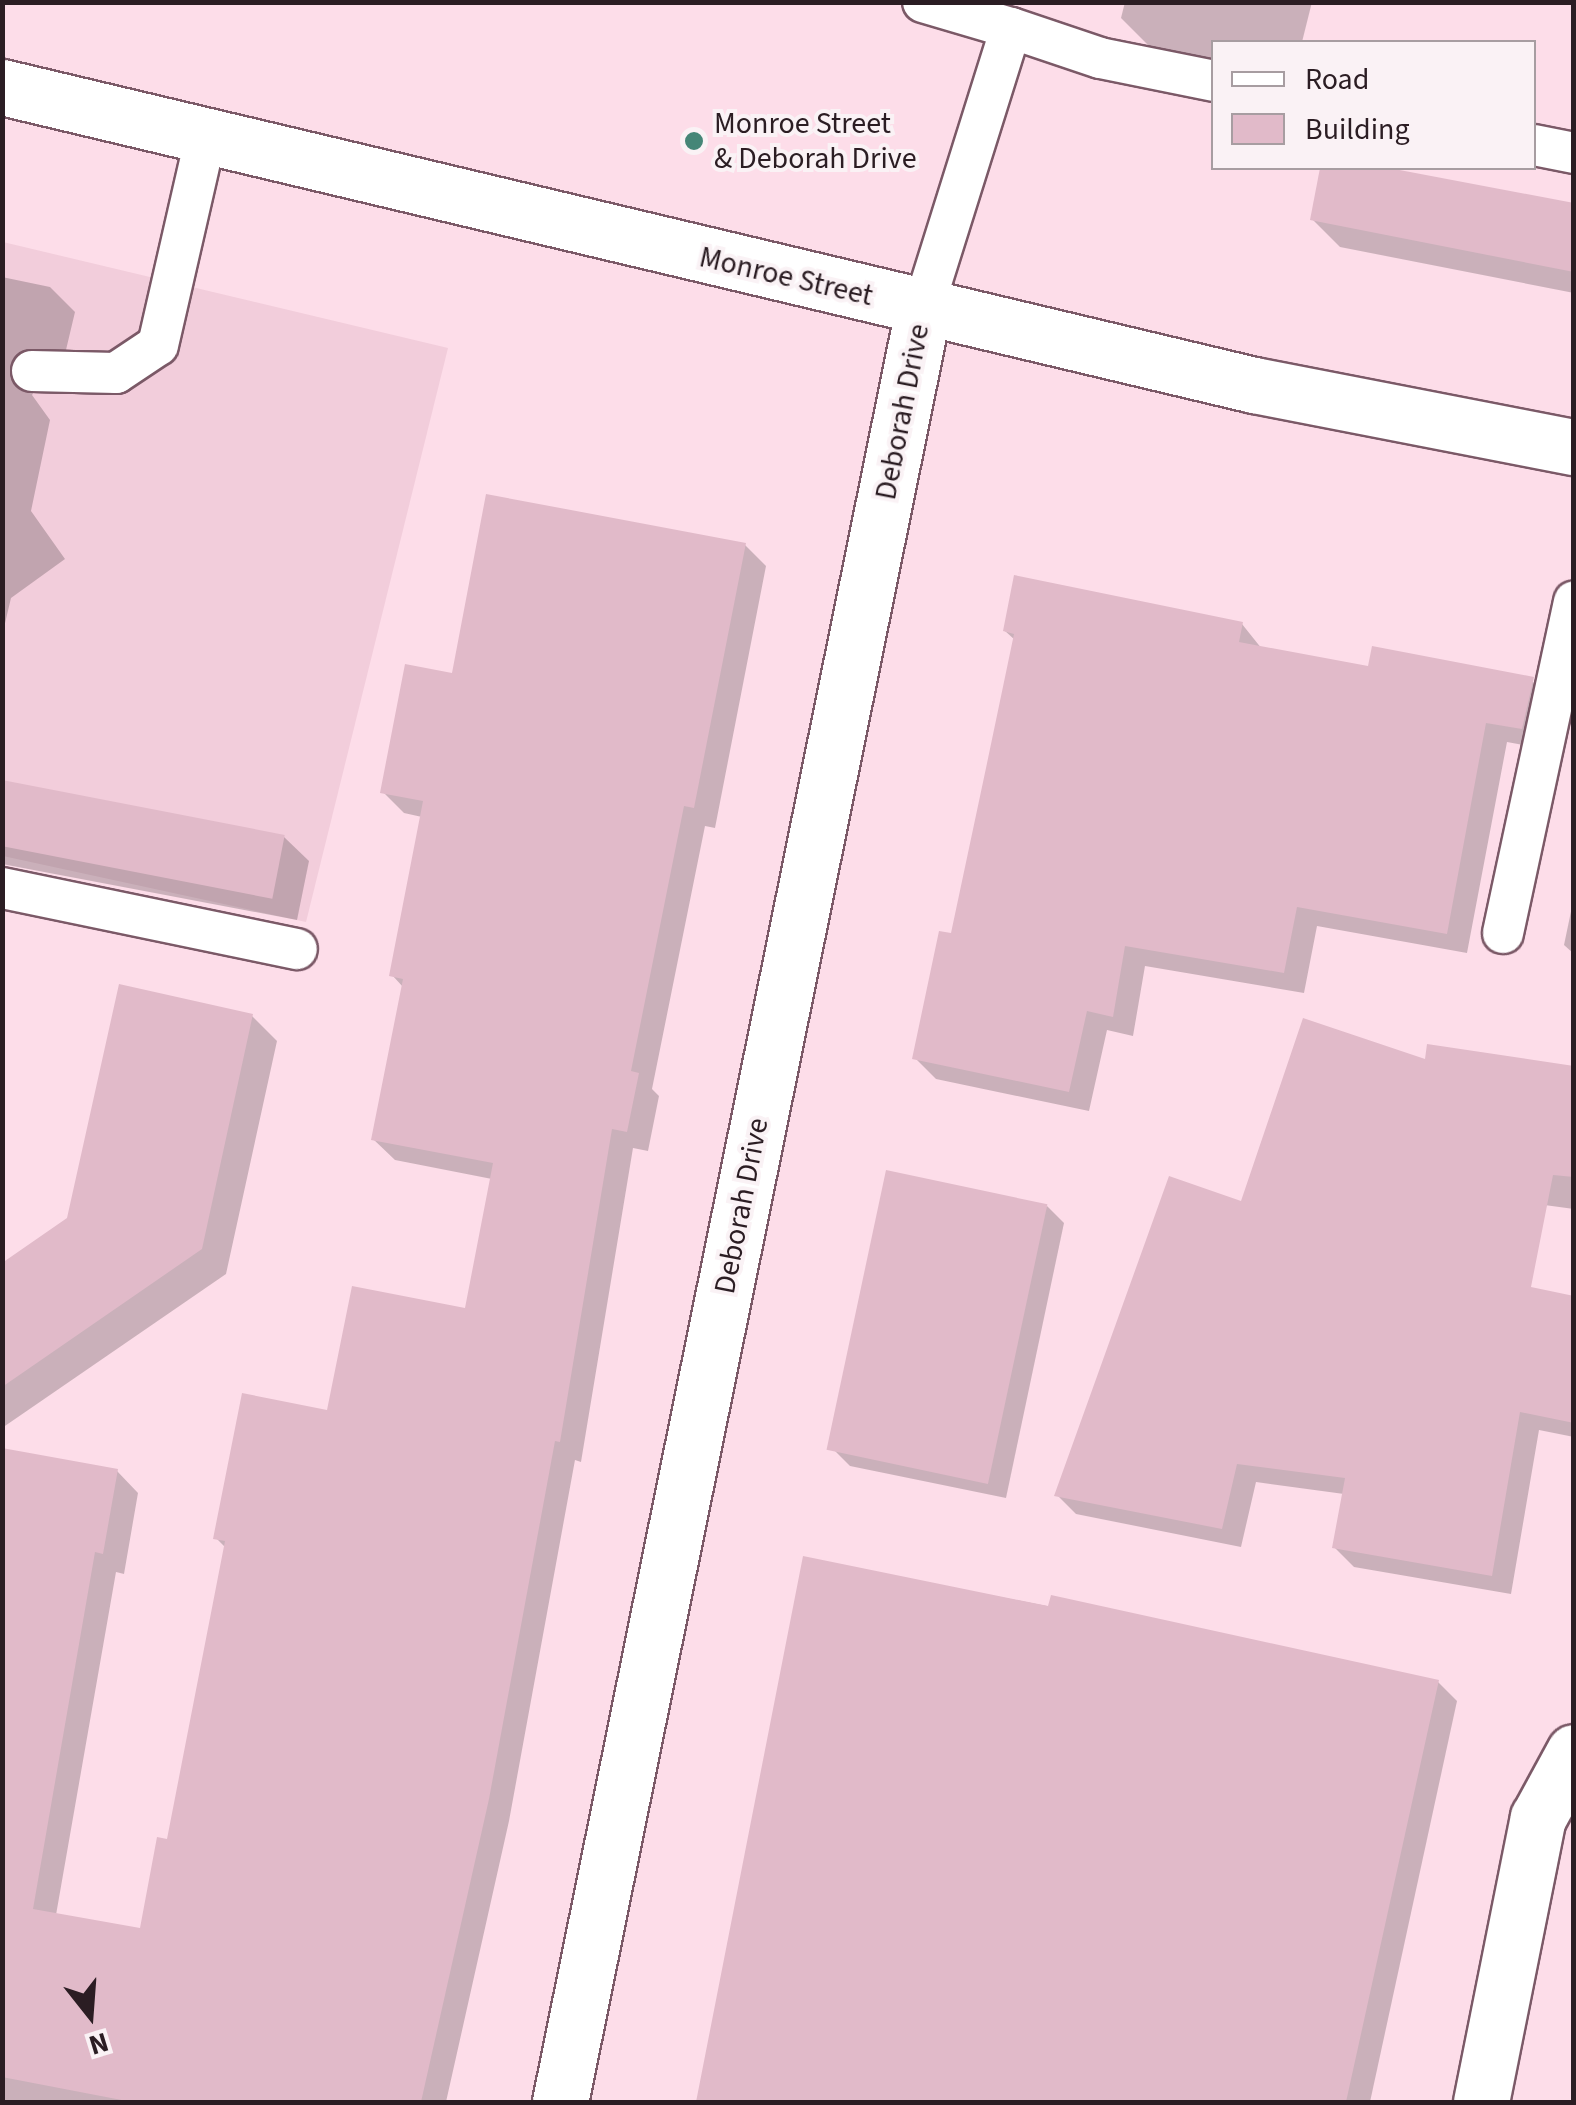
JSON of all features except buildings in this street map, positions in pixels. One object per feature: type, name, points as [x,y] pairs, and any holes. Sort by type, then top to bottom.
[{"type":"street","name":"Monroe Street","points":[[2,87],[205,140],[923,309],[1254,385],[1574,448]]},
{"type":"street","name":"Deborah Drive","points":[[560,2102],[923,309]]},
{"type":"street","points":[[1482,2102],[1538,1818],[1574,1752]]},
{"type":"lane","points":[[923,2],[1100,58],[1211,80]]},
{"type":"lane","points":[[923,309],[1010,28]]},
{"type":"lane","points":[[32,371],[116,373],[158,345],[205,140]]},
{"type":"lane","points":[[1536,145],[1574,153]]},
{"type":"lane","points":[[1504,932],[1574,602]]},
{"type":"lane","points":[[2,888],[298,949]]},
{"type":"shaded area","points":[[3,242],[448,348],[306,922],[3,856]]},
{"type":"place","name":"Monroe Street & Deborah Drive","points":[[694,141]]}]
